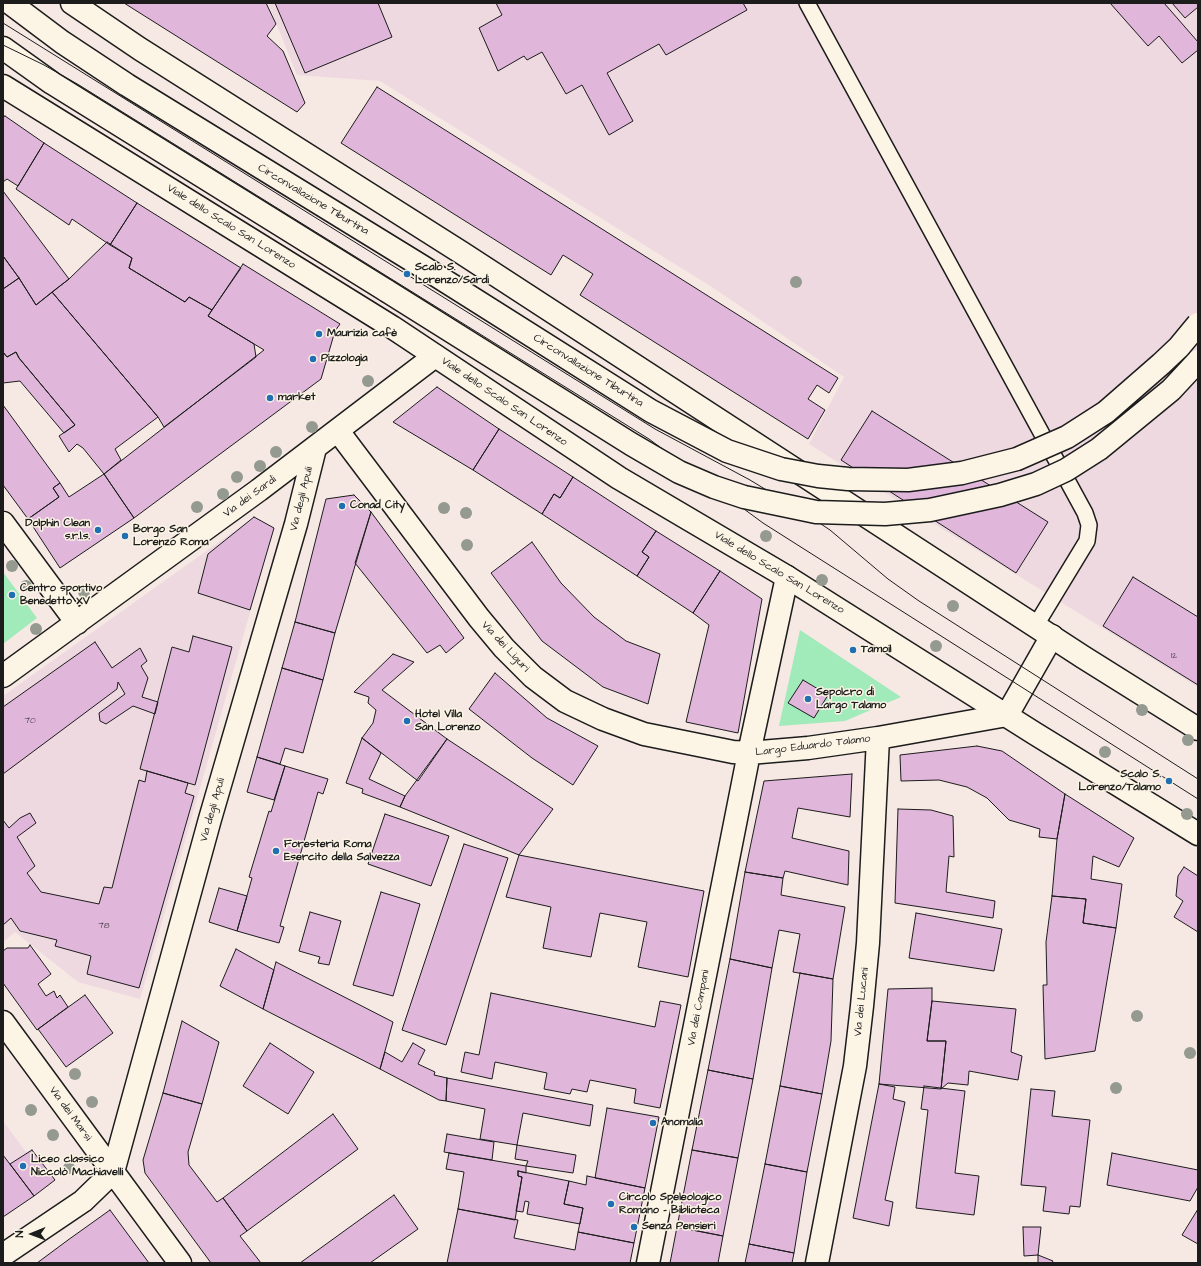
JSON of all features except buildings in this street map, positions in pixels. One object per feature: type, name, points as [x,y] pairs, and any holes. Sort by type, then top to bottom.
[{"type":"main road","name":"Circonvallazione Tiburtina","points":[[10,3],[62,42],[128,85],[651,411],[727,452],[781,469],[848,479],[908,480],[962,473],[1017,458],[1067,437],[1106,412],[1179,347],[1198,324]]},
{"type":"main road","points":[[72,3],[140,49],[462,253],[1198,729]]},
{"type":"main road","points":[[3,48],[52,83],[631,444],[679,472],[714,487],[744,497],[816,512],[885,514],[951,506],[1023,488],[1066,470],[1099,449],[1171,390],[1198,361]]},
{"type":"main road","name":"Viale dello Scalo San Lorenzo","points":[[3,86],[386,323],[619,478],[787,577],[1198,834]]},
{"type":"main road","name":"Via dei Sardi","points":[[3,676],[338,431],[435,356]]},
{"type":"main road","name":"Via dei Liguri","points":[[338,431],[479,618],[504,648],[533,677],[565,701],[603,720],[644,734],[726,751],[749,753]]},
{"type":"main road","name":"Via degli Apuli","points":[[113,1172],[210,819],[296,524],[315,448]]},
{"type":"main road","points":[[3,523],[77,623]]},
{"type":"main road","name":"Largo Eduardo Talamo","points":[[787,577],[749,753],[808,748],[878,738],[1007,715]]},
{"type":"main road","points":[[1007,715],[1044,630]]},
{"type":"main road","name":"Via dei Lucani","points":[[817,1263],[855,1066],[868,943],[878,738]]},
{"type":"main road","name":"Via dei Campani","points":[[648,1263],[749,753]]},
{"type":"main road","name":"Via dei Marsi","points":[[3,1022],[180,1263]]},
{"type":"main road","points":[[3,1255],[83,1200],[113,1172]]},
{"type":"lane","points":[[807,3],[1086,513],[1089,525],[1087,540],[1044,630]]},
{"type":"shaded area","points":[[268,3],[1198,3],[1198,687],[920,515],[809,444],[844,377],[715,289],[380,81],[297,75]]},
{"type":"shaded area","points":[[254,517],[274,528],[140,999],[78,982],[15,932],[3,942],[3,696]]},
{"type":"shaded area","name":"Liceo classico Niccolò Machiavelli","points":[[3,1121],[26,1152],[32,1150],[55,1180],[3,1216]]},
{"type":"green space","name":"Centro sportivo Benedetto XV","points":[[3,572],[37,618],[3,644]]},
{"type":"green space","points":[[800,630],[901,697],[845,721],[779,726]]},
{"type":"tram line","points":[[3,23],[655,429],[750,480],[806,514],[830,530],[888,579],[919,601],[1198,779]]},
{"type":"tram line","points":[[3,45],[44,65],[79,85],[649,439],[763,523],[1198,799]]},
{"type":"place","name":"Scalo S. Lorenzo/Sardi","points":[[407,274]]},
{"type":"place","name":"Maurizia cafè","points":[[319,334]]},
{"type":"place","name":"Pizzologia","points":[[313,359]]},
{"type":"place","name":"market","points":[[270,398]]},
{"type":"place","name":"Conad City","points":[[342,506]]},
{"type":"place","name":"Dolphin Clean s.r.l.s.","points":[[98,530]]},
{"type":"place","name":"Borgo San Lorenzo Roma","points":[[125,536]]},
{"type":"place","name":"Centro sportivo Benedetto XV","points":[[12,595]]},
{"type":"place","name":"Tamoil","points":[[853,650]]},
{"type":"place","name":"Sepolcro di Largo Talamo","points":[[808,699]]},
{"type":"place","name":"Hotel Villa San Lorenzo","points":[[407,721]]},
{"type":"place","name":"Scalo S. Lorenzo/Talamo","points":[[1169,781]]},
{"type":"place","name":"Foresteria Roma Esercito della Salvezza","points":[[276,851]]},
{"type":"place","name":"Anomalia","points":[[653,1123]]},
{"type":"place","name":"Liceo classico Niccolò Machiavelli","points":[[23,1166]]},
{"type":"place","name":"Circolo Speleologico Romano - Biblioteca","points":[[611,1204]]},
{"type":"place","name":"Senza Pensieri","points":[[634,1227]]}]
